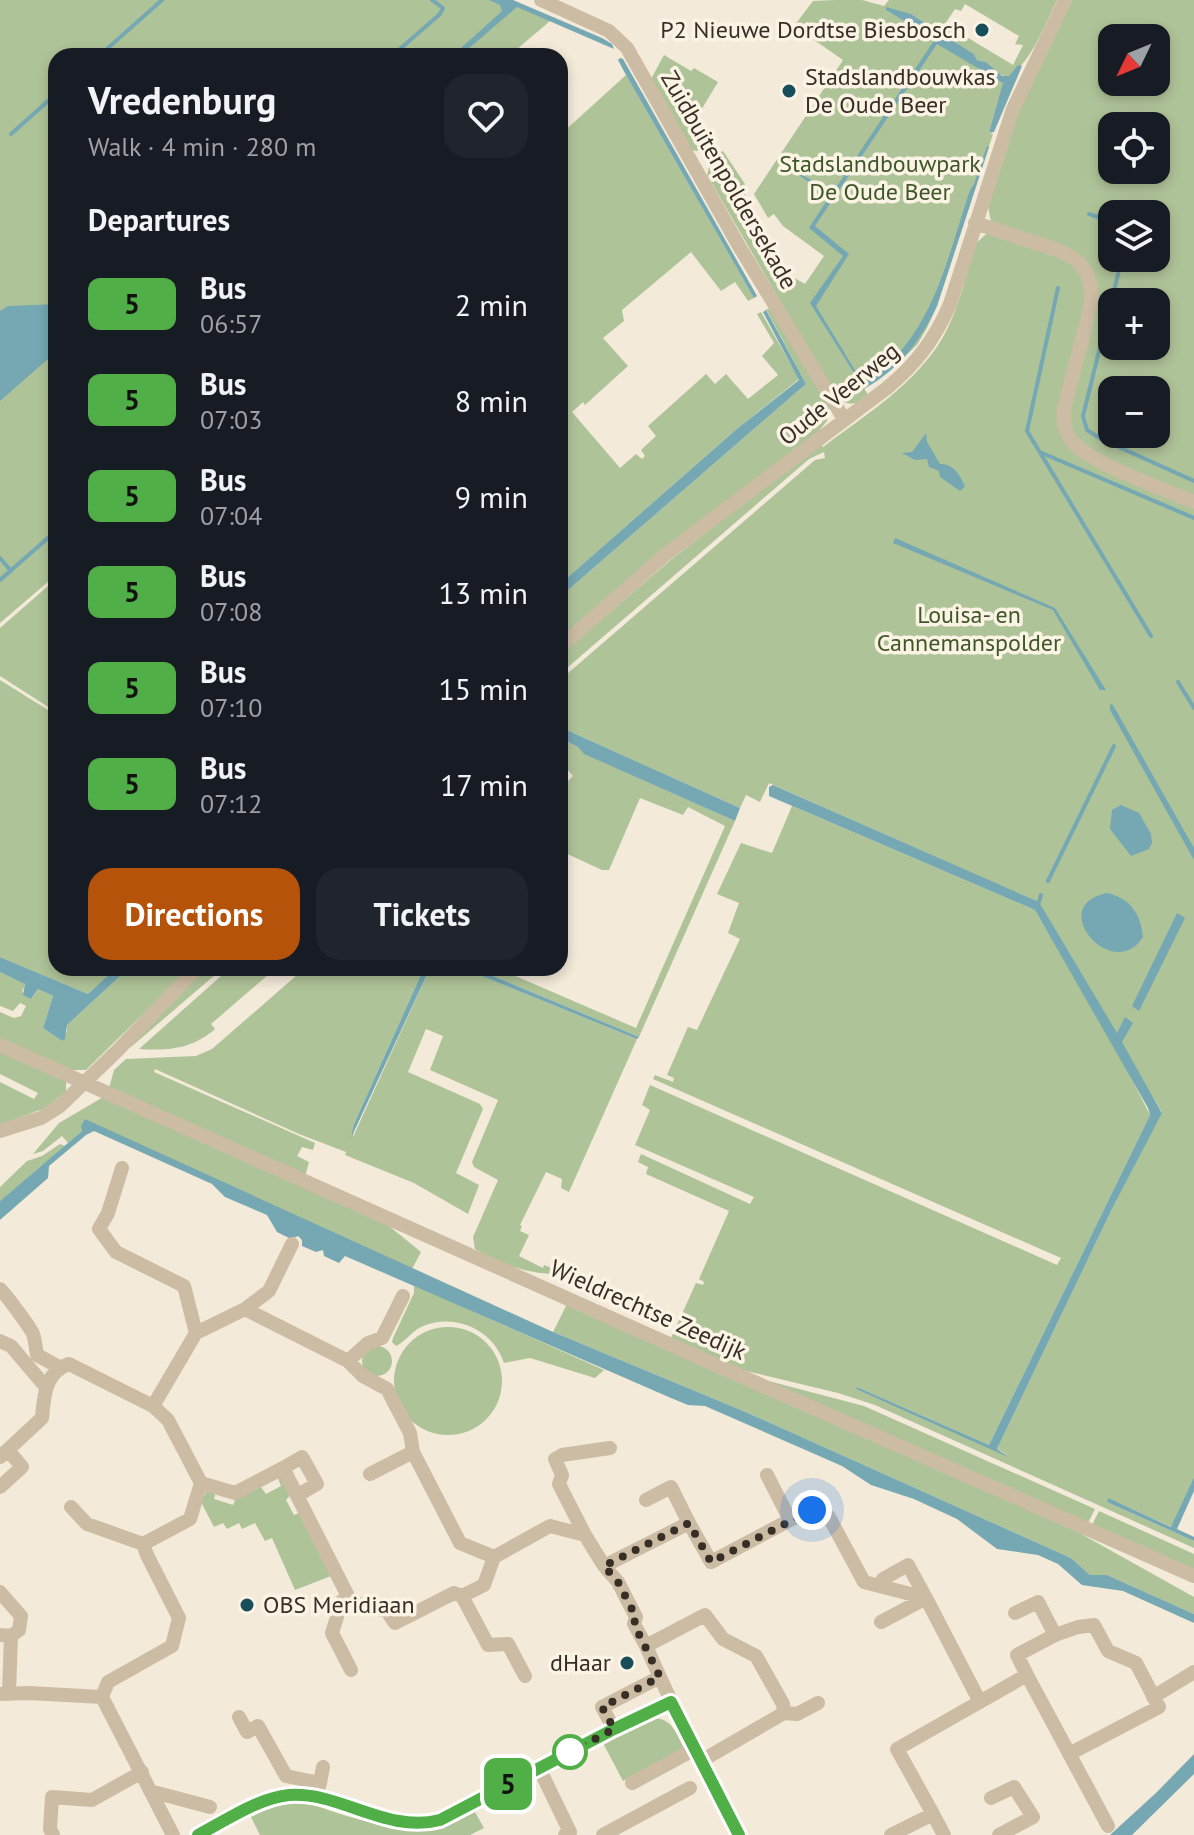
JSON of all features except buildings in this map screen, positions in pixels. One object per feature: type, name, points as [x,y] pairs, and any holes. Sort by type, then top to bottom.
[{"type":"street","name":"Zuidbuitenpoldersekade","points":[[541,0],[609,31],[627,48],[739,246],[844,419]]},
{"type":"street","name":"Oude Veerweg","points":[[568,640],[665,555],[903,375],[932,340],[950,304],[1013,109],[1065,0]]},
{"type":"street","points":[[975,223],[1066,253],[1080,263],[1089,275],[1092,291],[1090,308],[1064,409],[1065,425],[1071,440],[1086,454],[1194,502]]},
{"type":"street","points":[[0,1131],[41,1118],[60,1106],[189,976]]},
{"type":"street","name":"Wieldrechtse Zeedijk","points":[[0,1045],[1194,1576]]},
{"type":"street","points":[[122,1168],[108,1213],[99,1229],[116,1252],[184,1286],[196,1333]]},
{"type":"street","points":[[153,1406],[196,1333],[245,1309],[269,1291],[292,1244]]},
{"type":"street","points":[[0,1289],[33,1331],[37,1355],[59,1367]]},
{"type":"street","points":[[348,1361],[368,1343],[382,1338],[403,1296]]},
{"type":"street","points":[[245,1309],[348,1361],[363,1376],[387,1389],[410,1433],[413,1452],[460,1543],[494,1557]]},
{"type":"street","points":[[0,1341],[11,1346],[45,1386]]},
{"type":"street","points":[[0,1487],[22,1467],[4,1453],[42,1418],[45,1386],[59,1367],[69,1364],[153,1406],[168,1420],[201,1483],[190,1519],[143,1544]]},
{"type":"street","points":[[610,1448],[562,1455],[555,1459],[562,1475],[559,1484],[585,1535],[618,1582],[636,1617],[634,1624],[739,1835]]},
{"type":"street","points":[[370,1474],[413,1452]]},
{"type":"street","points":[[201,1483],[235,1493],[302,1457],[317,1484],[298,1495]]},
{"type":"street","points":[[283,1468],[351,1602],[387,1611],[395,1623],[454,1593],[462,1596],[488,1645],[508,1644],[525,1676]]},
{"type":"street","points":[[767,1475],[790,1520]]},
{"type":"street","points":[[646,1500],[671,1487],[711,1562],[812,1510],[818,1520],[829,1517],[864,1582],[926,1598]]},
{"type":"street","points":[[71,1507],[87,1524],[143,1544],[179,1618],[172,1646],[108,1682],[102,1697],[173,1835]]},
{"type":"street","points":[[604,1566],[689,1523]]},
{"type":"street","points":[[462,1596],[484,1585],[494,1557],[550,1526],[585,1535]]},
{"type":"street","points":[[880,1586],[883,1579],[908,1565],[980,1702]]},
{"type":"street","points":[[0,1592],[21,1616],[19,1630],[6,1636],[5,1693],[102,1697]]},
{"type":"street","points":[[348,1597],[342,1601],[332,1633],[351,1670]]},
{"type":"street","points":[[881,1622],[926,1598]]},
{"type":"street","points":[[1015,1613],[1038,1602],[1055,1635]]},
{"type":"street","points":[[646,1646],[705,1615],[723,1639],[756,1656],[783,1704],[784,1713]]},
{"type":"street","points":[[1069,1754],[1159,1707],[1136,1663],[1108,1651],[1094,1625],[1055,1635],[1017,1655],[1069,1754],[1108,1826]]},
{"type":"street","points":[[1153,1697],[1194,1672]]},
{"type":"street","points":[[944,1835],[897,1749],[1027,1675]]},
{"type":"street","points":[[614,1729],[602,1707],[660,1677]]},
{"type":"street","points":[[239,1717],[247,1732],[258,1726],[286,1776],[404,1823],[426,1823],[448,1817],[671,1702]]},
{"type":"street","points":[[632,1783],[784,1713],[797,1714],[818,1703]]},
{"type":"street","points":[[318,1791],[323,1767]]},
{"type":"street","points":[[539,1768],[570,1834]]},
{"type":"street","points":[[53,1835],[50,1829],[52,1797],[92,1800],[142,1772]]},
{"type":"street","points":[[991,1798],[1014,1787],[1033,1817],[999,1835]]},
{"type":"street","points":[[603,1835],[690,1788]]},
{"type":"street","points":[[150,1791],[210,1807]]},
{"type":"street","points":[[198,1835],[273,1798],[318,1791]]},
{"type":"street","points":[[891,1835],[933,1814]]},
{"type":"green space","points":[[0,0],[504,0],[550,21],[518,48],[48,48],[48,582],[0,623]]},
{"type":"green space","name":"Stadslandbouwpark De Oude Beer","points":[[862,0],[884,6],[889,0],[1057,0],[1030,54],[1007,77],[911,14],[886,10],[1002,81],[1004,87],[989,133],[993,134],[937,306],[917,345],[894,367],[864,387],[810,303],[869,396],[851,404],[834,394],[707,175],[712,155],[723,151],[745,184],[749,206],[769,243],[763,253],[784,287],[793,277],[805,284],[824,256],[783,226],[774,214],[768,218],[754,194],[843,60],[794,26],[813,1]],"holes":[[[965,4],[1019,36],[1015,44],[1023,45],[1013,65],[945,24],[955,9],[961,11]]]},
{"type":"green space","name":"Louisa- en Cannemanspolder","points":[[1072,0],[1194,0],[1194,1477],[1172,1527],[1109,1499],[1107,1502],[1194,1541],[1194,1548],[875,1405],[742,1370],[670,1340],[696,1283],[703,1285],[704,1282],[699,1279],[729,1211],[646,1174],[648,1167],[638,1162],[641,1154],[750,1204],[754,1197],[635,1145],[650,1110],[642,1105],[650,1085],[1057,1265],[1061,1258],[653,1079],[655,1075],[673,1082],[674,1078],[667,1075],[688,1027],[697,1030],[740,939],[728,933],[739,903],[717,894],[741,843],[772,853],[792,806],[1035,910],[1119,1054],[1150,1115],[989,1445],[856,1389],[1008,1455],[997,1449],[1162,1112],[1038,902],[769,783],[760,802],[746,795],[740,808],[568,731],[568,673],[815,460],[825,458],[824,452],[809,459],[568,667],[568,648],[673,558],[821,444],[823,447],[889,398],[919,370],[943,337],[954,315],[976,243],[987,233],[991,222],[988,204],[1022,100]]},
{"type":"green space","points":[[664,55],[718,82],[694,122],[712,136],[698,151],[691,150],[651,79]]},
{"type":"green space","points":[[626,75],[754,298],[748,301],[735,282],[721,291],[691,252],[622,310],[624,321],[603,338],[628,366],[585,405],[583,402],[572,412],[620,468],[636,454],[642,459],[645,456],[641,450],[656,436],[648,426],[706,374],[715,384],[726,374],[748,399],[778,375],[762,356],[774,343],[757,314],[761,312],[799,379],[738,428],[568,577],[568,128]]},
{"type":"green space","points":[[766,309],[773,309],[830,406],[827,421],[813,438],[568,632],[568,590],[806,384]]},
{"type":"green space","points":[[48,586],[48,707],[0,676],[0,628]]},
{"type":"green space","points":[[0,680],[48,710],[48,976],[108,976],[88,994],[0,957]]},
{"type":"green space","points":[[568,742],[585,754],[735,821],[639,1037],[493,976],[516,976],[636,1028],[725,826],[688,807],[683,815],[640,798],[609,870],[602,870],[568,854],[568,781],[573,776],[568,770]]},
{"type":"green space","points":[[0,972],[23,982],[22,992],[32,998],[38,989],[53,996],[43,1028],[62,1041],[67,1025],[120,976],[182,976],[86,1070],[68,1070],[0,1040],[0,1012],[14,1018],[21,1016],[26,1006],[20,1003],[13,1011],[0,1006]]},
{"type":"green space","points":[[198,976],[214,976],[131,1047],[133,1041]]},
{"type":"green space","points":[[221,976],[267,976],[211,1024],[215,1029],[198,1041],[160,1050],[139,1049]]},
{"type":"green space","points":[[296,976],[420,976],[354,1124],[353,1137],[426,976],[482,976],[637,1039],[569,1192],[561,1188],[562,1179],[546,1172],[520,1225],[520,1231],[529,1235],[519,1256],[543,1268],[544,1265],[554,1269],[558,1262],[560,1266],[554,1274],[513,1267],[475,1249],[473,1237],[498,1180],[474,1167],[472,1162],[498,1100],[430,1070],[443,1036],[426,1029],[408,1072],[480,1104],[483,1109],[456,1173],[479,1185],[468,1214],[414,1183],[155,1069],[154,1072],[315,1143],[313,1150],[302,1147],[297,1156],[309,1162],[305,1177],[109,1088],[114,1070],[126,1059],[196,1056],[212,1049]]},
{"type":"green space","points":[[0,1048],[66,1080],[66,1091],[48,1107],[0,1125],[0,1082],[34,1099],[38,1093],[0,1074]]},
{"type":"green space","points":[[105,1096],[389,1226],[421,1252],[412,1269],[85,1120],[82,1131],[68,1143],[62,1136],[43,1151],[33,1154],[59,1123]]},
{"type":"green space","points":[[60,1144],[65,1146],[0,1201],[0,1187],[27,1161],[42,1156]]},
{"type":"green space","points":[[414,1286],[604,1370],[595,1378],[530,1358],[504,1363],[499,1351],[482,1333],[459,1323],[434,1323],[421,1327],[396,1346],[393,1338],[414,1293]]},
{"type":"green space","points":[[567,1304],[1075,1528],[1194,1597],[1194,1614],[1107,1575],[1090,1575],[1071,1558],[748,1413],[553,1332]]},
{"type":"green space","points":[[448,1327],[469,1331],[486,1343],[498,1360],[502,1381],[498,1402],[486,1419],[469,1431],[448,1435],[427,1431],[410,1419],[398,1402],[394,1381],[398,1360],[410,1343],[427,1331]]},
{"type":"green space","points":[[377,1346],[388,1350],[392,1361],[388,1372],[377,1376],[366,1372],[362,1361],[366,1350]]},
{"type":"green space","points":[[761,1379],[864,1406],[1095,1509],[1087,1525]]},
{"type":"green space","points":[[284,1476],[293,1492],[286,1500],[294,1515],[302,1512],[331,1576],[295,1590],[272,1538],[265,1541],[255,1523],[242,1529],[239,1523],[227,1529],[223,1523],[214,1527],[201,1502],[208,1489],[216,1491],[214,1499],[233,1505],[236,1498],[261,1487],[266,1494],[281,1486],[278,1478]]},
{"type":"green space","points":[[1099,1511],[1194,1554],[1194,1572],[1091,1527]]},
{"type":"green space","points":[[653,1718],[669,1724],[684,1748],[623,1781],[603,1743]]},
{"type":"green space","points":[[303,1798],[346,1816],[388,1826],[424,1830],[440,1829],[475,1812],[484,1828],[470,1835],[260,1835],[251,1817],[285,1801]]},
{"type":"water","points":[[489,0],[513,0],[602,38],[614,49],[517,7],[469,48],[461,48],[502,11],[500,5]]},
{"type":"water","points":[[886,7],[911,14],[974,54],[977,60],[986,62],[1002,76],[1009,76],[1018,65],[1022,66],[994,132],[989,133],[1003,83],[937,44],[815,226],[849,254],[816,306],[861,380],[867,381],[908,343],[922,320],[934,296],[970,190],[989,147],[931,319],[898,364],[864,389],[810,303],[843,256],[809,228],[829,197],[788,167],[833,192],[933,42],[933,39],[886,10]]},
{"type":"water","points":[[620,58],[757,296],[754,298],[626,75],[618,60]]},
{"type":"water","points":[[48,304],[48,359],[0,401],[0,311],[8,306]]},
{"type":"water","points":[[766,310],[806,384],[568,590],[568,577],[738,428],[799,380],[763,312]]},
{"type":"water","points":[[926,433],[927,442],[940,464],[952,468],[961,478],[965,486],[960,491],[940,477],[939,471],[929,467],[927,459],[915,460],[902,453],[912,452]]},
{"type":"water","points":[[895,538],[1055,608],[1106,690],[1100,690],[1053,610],[893,543]]},
{"type":"water","points":[[1110,704],[1194,848],[1194,860],[1110,710]]},
{"type":"water","points":[[568,731],[740,808],[735,821],[584,754],[568,742]]},
{"type":"water","points":[[773,785],[1039,902],[1117,1033],[1125,1017],[1133,1023],[1122,1042],[1162,1113],[1112,1209],[997,1449],[1008,1457],[856,1389],[989,1445],[1150,1115],[1148,1108],[1035,910],[769,796],[769,787]]},
{"type":"water","points":[[1121,805],[1139,813],[1151,834],[1149,849],[1131,856],[1110,829],[1112,810]]},
{"type":"water","points":[[1107,893],[1128,903],[1140,921],[1143,937],[1131,949],[1116,952],[1102,947],[1090,938],[1083,925],[1082,912],[1089,901]]},
{"type":"water","points":[[1177,913],[1185,918],[1139,1011],[1132,1006]]},
{"type":"water","points":[[0,957],[88,994],[107,976],[120,976],[67,1025],[62,1041],[43,1028],[53,996],[38,989],[31,999],[23,995],[25,984],[0,972]]},
{"type":"water","points":[[420,976],[426,976],[351,1138],[354,1124]]},
{"type":"water","points":[[482,976],[493,976],[639,1037],[637,1039]]},
{"type":"water","points":[[85,1119],[553,1332],[748,1413],[1071,1558],[1090,1575],[1107,1575],[1194,1614],[1194,1623],[1123,1591],[1082,1585],[1058,1564],[1038,1555],[997,1549],[957,1519],[914,1499],[871,1485],[842,1466],[705,1406],[688,1405],[671,1398],[345,1256],[339,1263],[324,1256],[323,1250],[316,1252],[302,1246],[298,1236],[291,1239],[277,1232],[267,1215],[225,1197],[212,1184],[94,1131],[49,1166],[48,1178],[0,1220],[0,1201],[82,1131]]},
{"type":"water","points":[[1194,1477],[1194,1491],[1177,1529],[1194,1537],[1194,1541],[1107,1502],[1108,1498],[1171,1527]]},
{"type":"water","points":[[1194,1754],[1194,1774],[1132,1835],[1110,1835],[1157,1792]]},
{"type":"waterway","points":[[108,48],[162,0]]},
{"type":"waterway","points":[[401,48],[440,14],[443,8],[432,0]]},
{"type":"waterway","points":[[11,134],[48,101]]},
{"type":"waterway","points":[[1089,214],[1098,217]]},
{"type":"waterway","points":[[1119,272],[1083,416],[1087,430],[1194,481]]},
{"type":"waterway","points":[[1058,288],[1027,431],[1151,636]]},
{"type":"waterway","points":[[1042,453],[1194,518]]},
{"type":"waterway","points":[[0,580],[48,538]]},
{"type":"waterway","points":[[0,558],[11,571]]},
{"type":"waterway","points":[[1178,682],[1194,708]]},
{"type":"waterway","points":[[1048,881],[1114,746]]},
{"type":"waterway","points":[[1039,902],[1041,895]]},
{"type":"bus line","name":"5","points":[[198,1835],[273,1798],[289,1795],[316,1798],[404,1823],[440,1820],[671,1702],[739,1835]]},
{"type":"place","name":"P2 Nieuwe Dordtse Biesbosch","points":[[982,30]]},
{"type":"place","name":"Stadslandbouwkas De Oude Beer","points":[[789,91]]},
{"type":"place","name":"OBS Meridiaan","points":[[247,1605]]},
{"type":"place","name":"dHaar","points":[[627,1663]]},
{"type":"route","points":[[570,1752],[614,1729],[602,1707],[660,1677],[634,1624],[636,1617],[618,1582],[604,1566],[689,1523],[711,1562],[812,1510]]}]
